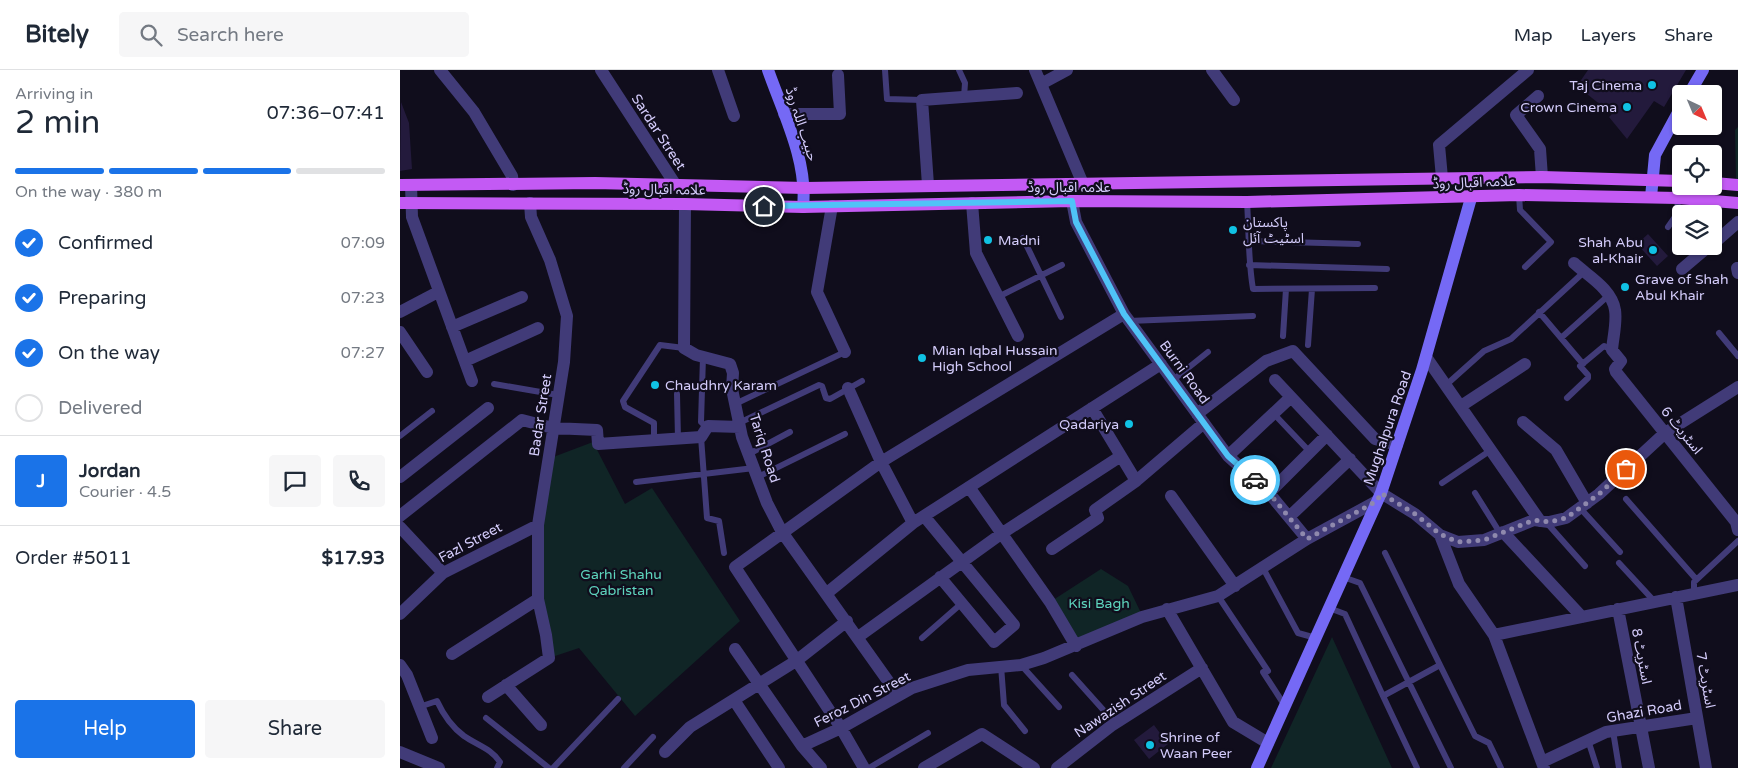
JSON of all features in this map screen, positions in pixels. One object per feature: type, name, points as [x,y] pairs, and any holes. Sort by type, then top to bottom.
[{"type":"main road","name":"حبیب اللہ روڈ","points":[[768,70],[793,139],[805,188],[803,207]]},
{"type":"main road","points":[[1694,85],[1703,70]]},
{"type":"main road","points":[[1651,197],[1655,155],[1672,124]]},
{"type":"main road","name":"علامہ اقبال روڈ","points":[[406,185],[595,183],[805,188],[1542,177],[1672,181]]},
{"type":"main road","points":[[1229,181],[1229,201]]},
{"type":"main road","points":[[1722,184],[1738,185]]},
{"type":"main road","name":"علامہ اقبال روڈ","points":[[406,203],[685,204],[803,207],[1072,201],[1247,202],[1471,198],[1519,195],[1651,197],[1738,203]]},
{"type":"main road","name":"Mughalpura Road","points":[[1257,768],[1379,497],[1426,357],[1471,198]]},
{"type":"street","points":[[440,70],[474,112],[512,176],[513,185]]},
{"type":"street","name":"Sardar Street","points":[[601,70],[675,184]]},
{"type":"street","points":[[718,70],[734,116]]},
{"type":"street","points":[[1035,70],[1083,184]]},
{"type":"street","points":[[1041,84],[1067,70]]},
{"type":"street","points":[[1212,70],[1234,100]]},
{"type":"street","points":[[1442,178],[1439,145],[1528,70]]},
{"type":"street","points":[[784,114],[840,114],[838,75]]},
{"type":"street","points":[[928,186],[922,100],[1017,93]]},
{"type":"street","points":[[1538,96],[1516,115],[1540,149],[1542,177]]},
{"type":"street","points":[[406,185],[406,203],[472,381]]},
{"type":"street","name":"Burni Road","points":[[1072,201],[1076,222],[1127,317],[1228,456],[1269,493],[1307,539]]},
{"type":"street","name":"Badar Street","points":[[506,685],[549,658],[538,599],[538,525],[558,395],[567,316],[550,260],[531,217],[530,203]]},
{"type":"street","points":[[972,203],[976,253],[1018,336]]},
{"type":"street","points":[[684,348],[685,204]]},
{"type":"street","points":[[832,206],[817,292],[845,352]]},
{"type":"street","points":[[1722,236],[1738,222]]},
{"type":"street","points":[[1682,269],[1698,255]]},
{"type":"street","points":[[1579,268],[1589,274],[1609,296],[1616,311],[1612,350]]},
{"type":"street","points":[[400,312],[438,292]]},
{"type":"street","points":[[452,327],[522,297]]},
{"type":"street","points":[[864,768],[841,728],[735,567],[881,462],[1127,317]]},
{"type":"street","points":[[465,361],[538,328]]},
{"type":"street","points":[[400,332],[427,372]]},
{"type":"street","name":"Tariq Road","points":[[684,348],[703,357],[730,364],[733,373],[732,389],[740,425],[756,472],[782,532],[898,695]]},
{"type":"street","name":"اسٹریٹ 6","points":[[1612,350],[1621,361],[1615,369],[1616,372],[1736,522],[1738,530]]},
{"type":"street","points":[[1052,548],[1098,518],[1095,510],[1136,481],[1200,418],[1266,361],[1293,351],[1375,439],[1397,445]]},
{"type":"street","points":[[1426,357],[1543,521]]},
{"type":"street","points":[[827,593],[912,523],[1161,364]]},
{"type":"street","points":[[1460,406],[1525,364]]},
{"type":"street","points":[[1275,380],[1350,460],[1379,497],[1415,514],[1440,534],[1458,542],[1484,540],[1534,520],[1543,521],[1566,518],[1584,505],[1665,433],[1738,387]]},
{"type":"street","points":[[848,388],[881,462],[912,523]]},
{"type":"street","points":[[1228,456],[1292,398]]},
{"type":"street","points":[[400,477],[488,408]]},
{"type":"street","points":[[1092,408],[1136,481]]},
{"type":"street","points":[[400,516],[524,420],[553,428],[597,430],[598,444],[678,439],[704,433],[708,426],[740,425]]},
{"type":"street","points":[[1523,422],[1556,450],[1584,505]]},
{"type":"street","points":[[1269,493],[1327,435]]},
{"type":"street","points":[[858,637],[1001,534],[1121,456]]},
{"type":"street","points":[[1289,517],[1350,460]]},
{"type":"street","points":[[968,487],[1050,602],[1076,646]]},
{"type":"street","points":[[1171,496],[1235,586]]},
{"type":"street","name":"Feroz Din Street","points":[[802,746],[841,728],[898,695],[935,680],[968,670],[1021,665],[1076,646],[1167,609],[1218,596],[1307,539],[1379,497]]},
{"type":"street","points":[[924,516],[1014,625],[994,642],[940,577]]},
{"type":"street","name":"Fazl Street","points":[[400,614],[442,573],[538,525]]},
{"type":"street","points":[[400,527],[442,573]]},
{"type":"street","points":[[1502,533],[1582,617]]},
{"type":"street","points":[[1440,534],[1459,584],[1494,635],[1543,765]]},
{"type":"street","points":[[1494,635],[1738,585]]},
{"type":"street","name":"اسٹریٹ 7","points":[[1676,597],[1706,768]]},
{"type":"street","points":[[452,654],[538,599]]},
{"type":"street","points":[[1167,609],[1234,722],[1268,743]]},
{"type":"street","name":"اسٹریٹ 8","points":[[1618,609],[1648,768]]},
{"type":"street","points":[[665,752],[690,727],[796,660],[847,621]]},
{"type":"street","points":[[735,649],[814,766]]},
{"type":"street","points":[[400,665],[407,675],[432,738]]},
{"type":"street","name":"Nawazish Street","points":[[1057,768],[1115,723],[1202,668]]},
{"type":"street","points":[[488,696],[506,685],[541,726]]},
{"type":"street","points":[[734,700],[779,768]]},
{"type":"street","name":"Ghazi Road","points":[[1543,765],[1588,740],[1613,731],[1697,718]]},
{"type":"street","points":[[924,768],[982,734],[1034,768]]},
{"type":"street","points":[[400,752],[439,768]]},
{"type":"lane","points":[[885,70],[887,99],[922,100]]},
{"type":"lane","points":[[959,70],[965,83],[964,97]]},
{"type":"lane","points":[[1519,195],[1520,210],[1551,242],[1525,267]]},
{"type":"lane","points":[[1668,227],[1677,214],[1678,198]]},
{"type":"lane","points":[[1247,202],[1250,241],[1249,265],[1253,289],[1375,288]]},
{"type":"lane","points":[[1023,238],[1061,317]]},
{"type":"lane","points":[[1250,241],[1358,244]]},
{"type":"lane","points":[[998,297],[1062,265]]},
{"type":"lane","points":[[1249,265],[1387,269]]},
{"type":"lane","points":[[1446,385],[1484,351],[1511,339],[1539,312],[1579,268]]},
{"type":"lane","points":[[1283,336],[1286,289]]},
{"type":"lane","points":[[1308,345],[1312,289]]},
{"type":"lane","points":[[1561,338],[1609,296]]},
{"type":"lane","points":[[1539,312],[1583,364]]},
{"type":"lane","points":[[1127,317],[1253,316]]},
{"type":"lane","points":[[1719,333],[1738,356]]},
{"type":"lane","points":[[654,440],[654,423],[625,407],[623,401],[660,345],[684,348]]},
{"type":"lane","points":[[1567,398],[1588,378],[1588,375],[1580,368],[1583,364],[1604,346],[1612,350]]},
{"type":"lane","points":[[735,404],[845,352]]},
{"type":"lane","points":[[1173,380],[1208,352]]},
{"type":"lane","points":[[703,357],[702,422],[704,433],[706,518],[719,521],[724,553]]},
{"type":"lane","points":[[740,425],[819,385],[822,386],[828,399],[862,381]]},
{"type":"lane","points":[[494,384],[558,395]]},
{"type":"lane","points":[[677,394],[678,439]]},
{"type":"lane","points":[[400,436],[432,411]]},
{"type":"lane","points":[[1274,414],[1310,452]]},
{"type":"lane","points":[[749,454],[790,432]]},
{"type":"lane","points":[[636,482],[756,472],[845,434]]},
{"type":"lane","points":[[1442,483],[1491,450]]},
{"type":"lane","points":[[1475,493],[1502,533]]},
{"type":"lane","points":[[1626,499],[1696,579]]},
{"type":"lane","points":[[1584,505],[1620,552]]},
{"type":"lane","points":[[1543,521],[1585,566]]},
{"type":"lane","points":[[1694,594],[1694,582],[1696,579],[1738,541]]},
{"type":"lane","points":[[1385,553],[1475,736],[1489,743],[1501,768]]},
{"type":"lane","points":[[1619,563],[1654,602]]},
{"type":"lane","points":[[1263,568],[1298,633],[1316,638]]},
{"type":"lane","points":[[1343,577],[1360,583],[1451,768]]},
{"type":"lane","points":[[1218,596],[1268,670],[1263,672],[1285,706]]},
{"type":"lane","points":[[922,638],[962,603]]},
{"type":"lane","points":[[1329,608],[1345,614],[1417,768]]},
{"type":"lane","points":[[1021,665],[1059,707]]},
{"type":"lane","points":[[1383,696],[1440,665]]},
{"type":"lane","points":[[1001,666],[1004,705],[1025,731]]},
{"type":"lane","points":[[1072,675],[1115,723]]},
{"type":"lane","points":[[553,768],[618,699]]},
{"type":"lane","points":[[420,707],[437,701],[441,710],[463,735],[495,754],[500,762],[497,768]]},
{"type":"lane","points":[[486,718],[549,768]]},
{"type":"lane","points":[[1613,731],[1619,768]]},
{"type":"lane","points":[[869,768],[928,733]]},
{"type":"lane","points":[[624,768],[653,737]]},
{"type":"lane","points":[[1588,740],[1597,768]]},
{"type":"green space","points":[[1738,127],[1738,180],[1736,180],[1735,130]]},
{"type":"green space","name":"Garhi Shahu Qabristan","points":[[593,442],[625,504],[652,488],[740,621],[635,716],[579,648],[549,658],[538,599],[548,459]]},
{"type":"green space","name":"Kisi Bagh","points":[[1101,569],[1128,586],[1141,613],[1076,646],[1050,602]]},
{"type":"green space","points":[[1332,637],[1392,768],[1271,768]]},
{"type":"building","name":"Crown Cinema","points":[[1588,70],[1686,70],[1677,85],[1672,85],[1672,94],[1664,107],[1654,101],[1627,139],[1609,117],[1612,114],[1577,86]]},
{"type":"building","points":[[401,102],[409,123],[412,169],[400,171]]},
{"type":"building","name":"Shah Abu al-Khair","points":[[1648,234],[1668,256],[1657,266],[1637,244]]},
{"type":"building","points":[[1154,725],[1168,744],[1149,759],[1134,740]]},
{"type":"way so far","points":[[1255,480],[1269,493],[1307,539],[1377,501],[1381,493],[1415,514],[1440,534],[1458,542],[1484,540],[1534,520],[1549,522],[1566,518],[1599,494],[1626,469]]},
{"type":"place","name":"Taj Cinema","points":[[1652,85]]},
{"type":"place","name":"Crown Cinema","points":[[1627,107]]},
{"type":"place","name":"پاکستان اسٹیٹ آئل","points":[[1233,230]]},
{"type":"place","name":"Madni","points":[[988,240]]},
{"type":"place","name":"Shah Abu al-Khair","points":[[1653,250]]},
{"type":"place","name":"Grave of Shah Abul Khair","points":[[1625,287]]},
{"type":"place","name":"Mian Iqbal Hussain High School","points":[[922,358]]},
{"type":"place","name":"Chaudhry Karam","points":[[655,385]]},
{"type":"place","name":"Qadariya","points":[[1129,424]]},
{"type":"place","name":"Shrine of Waan Peer","points":[[1150,745]]},
{"type":"route","points":[[764,206],[803,207],[1072,201],[1076,222],[1124,314],[1228,456],[1255,480]]}]
